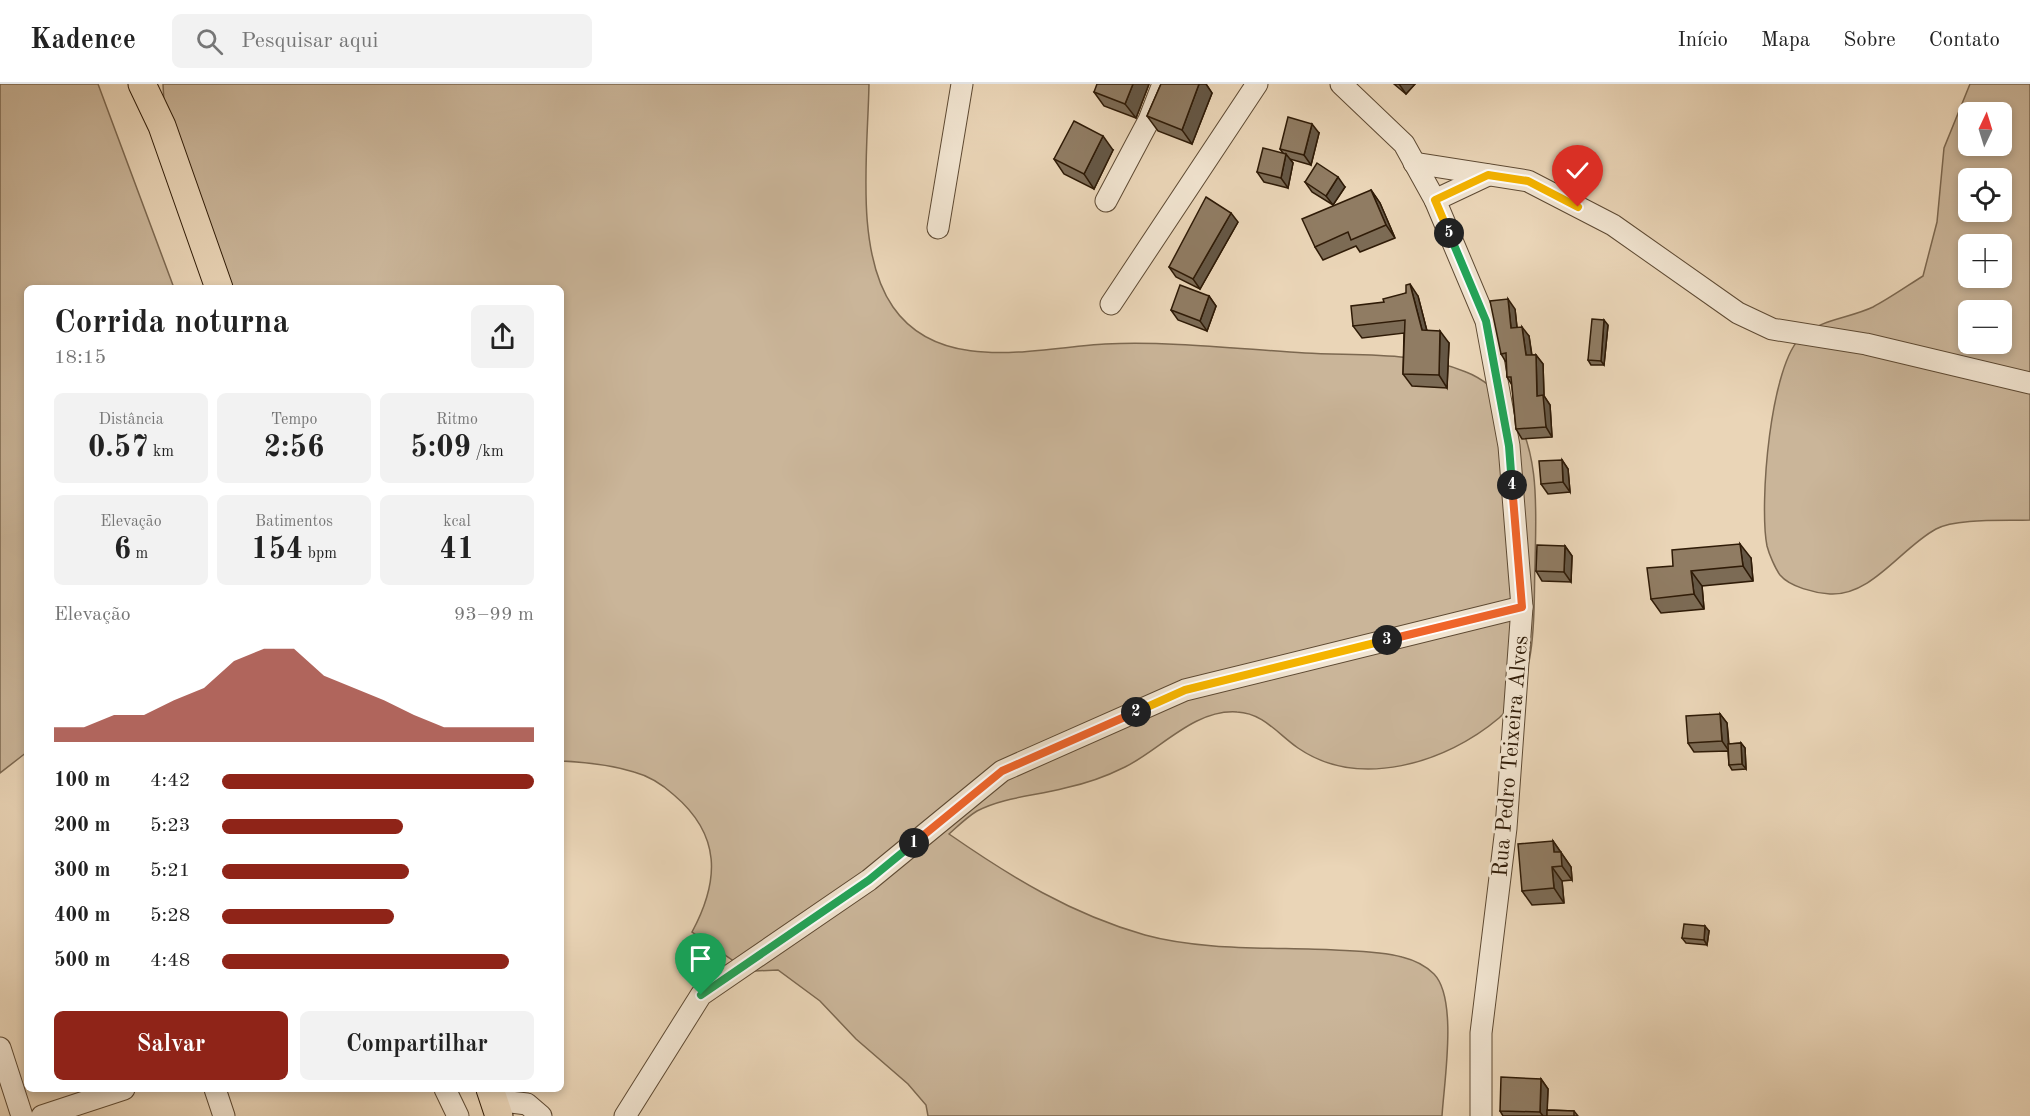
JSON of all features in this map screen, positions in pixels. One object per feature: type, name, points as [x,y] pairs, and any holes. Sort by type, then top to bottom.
[{"type":"main road","points":[[142,84],[162,126],[218,285]]},
{"type":"street","points":[[938,228],[962,84]]},
{"type":"street","points":[[1107,201],[1149,120],[1163,84]]},
{"type":"street","points":[[1111,304],[1257,84]]},
{"type":"street","name":"Rua Pedro Teixeira Alves","points":[[1341,84],[1404,144],[1435,200],[1486,321],[1509,446],[1522,607],[1506,828],[1481,1034],[1481,1116]]},
{"type":"street","points":[[1414,163],[1528,181],[1613,225],[1738,313],[1772,329],[1866,344],[2030,383]]},
{"type":"street","points":[[1435,200],[1488,175]]},
{"type":"street","points":[[625,1116],[701,995],[869,880],[1002,771],[1185,690],[1522,607]]},
{"type":"street","points":[[0,1048],[22,1116]]},
{"type":"street","points":[[42,1116],[115,1092]]},
{"type":"street","points":[[216,1092],[224,1116]]},
{"type":"street","points":[[446,1092],[458,1116]]},
{"type":"street","points":[[494,1102],[530,1103]]},
{"type":"shaded area","points":[[0,84],[98,84],[173,285],[24,285],[24,754],[0,773]]},
{"type":"shaded area","points":[[163,84],[869,84],[866,199],[873,258],[881,284],[893,307],[913,328],[936,342],[963,350],[991,352],[1020,352],[1130,343],[1387,356],[1447,365],[1472,375],[1490,386],[1509,405],[1527,441],[1532,461],[1536,502],[1532,646],[1522,686],[1512,703],[1499,718],[1454,748],[1402,766],[1374,769],[1348,767],[1322,761],[1298,748],[1255,716],[1237,712],[1221,713],[1192,724],[1138,760],[1103,777],[987,806],[970,816],[949,834],[1042,893],[1092,916],[1145,935],[1215,946],[1377,952],[1406,958],[1423,965],[1434,974],[1446,1002],[1448,1042],[1442,1116],[928,1116],[926,1105],[908,1084],[856,1039],[820,1001],[778,970],[755,971],[738,964],[692,932],[708,894],[711,876],[708,842],[701,826],[674,795],[650,778],[607,766],[564,761],[564,285],[229,285],[164,103]]},
{"type":"shaded area","points":[[1970,84],[2030,84],[2030,520],[1995,520],[1945,525],[1923,537],[1886,569],[1859,587],[1845,593],[1830,594],[1803,589],[1784,579],[1778,572],[1767,546],[1765,526],[1766,469],[1775,404],[1782,374],[1791,351],[1802,336],[1810,330],[1873,307],[1923,276],[1937,222],[1944,148],[1958,114],[1958,156],[2012,156],[2012,102],[1963,102]]},
{"type":"building","points":[[1097,84],[1133,84],[1125,104],[1094,92]]},
{"type":"building","points":[[1161,84],[1199,84],[1182,130],[1147,116]]},
{"type":"building","points":[[1288,117],[1312,124],[1304,155],[1280,149]]},
{"type":"building","points":[[1074,121],[1103,136],[1084,174],[1054,159]]},
{"type":"building","points":[[1263,148],[1286,154],[1281,178],[1257,172]]},
{"type":"building","points":[[1317,163],[1338,177],[1326,196],[1305,182]]},
{"type":"building","points":[[1371,190],[1386,225],[1351,240],[1348,232],[1315,247],[1302,219]]},
{"type":"building","points":[[1206,197],[1231,213],[1193,279],[1169,267]]},
{"type":"building","points":[[1410,284],[1422,330],[1440,331],[1439,375],[1403,374],[1405,320],[1353,326],[1351,306],[1384,302],[1383,299],[1406,293],[1406,285]]},
{"type":"building","points":[[1180,285],[1209,296],[1200,321],[1171,310]]},
{"type":"building","points":[[1508,299],[1511,328],[1522,327],[1526,355],[1536,355],[1537,396],[1543,395],[1546,427],[1516,429],[1511,377],[1507,377],[1506,353],[1501,354],[1490,301]]},
{"type":"building","points":[[1592,319],[1604,320],[1601,361],[1588,360]]},
{"type":"building","points":[[1562,460],[1563,482],[1541,484],[1539,461]]},
{"type":"building","points":[[1740,544],[1743,566],[1691,571],[1694,594],[1651,599],[1647,568],[1673,566],[1672,550]]},
{"type":"building","points":[[1537,545],[1565,546],[1564,572],[1536,571]]},
{"type":"building","points":[[1720,714],[1722,741],[1688,743],[1686,716]]},
{"type":"building","points":[[1741,743],[1742,764],[1729,765],[1728,744]]},
{"type":"building","points":[[1553,841],[1554,852],[1561,852],[1562,866],[1552,867],[1554,888],[1522,891],[1518,844]]},
{"type":"building","points":[[1684,924],[1705,926],[1704,940],[1682,938]]},
{"type":"building","points":[[1501,1077],[1541,1079],[1540,1112],[1500,1111]]},
{"type":"building","points":[[1547,1110],[1574,1111],[1574,1116],[1547,1116]]},
{"type":"route","points":[[701,995],[869,880],[1002,771],[1185,690],[1522,607],[1509,446],[1486,321],[1435,200],[1488,175],[1528,181],[1578,207]]}]
